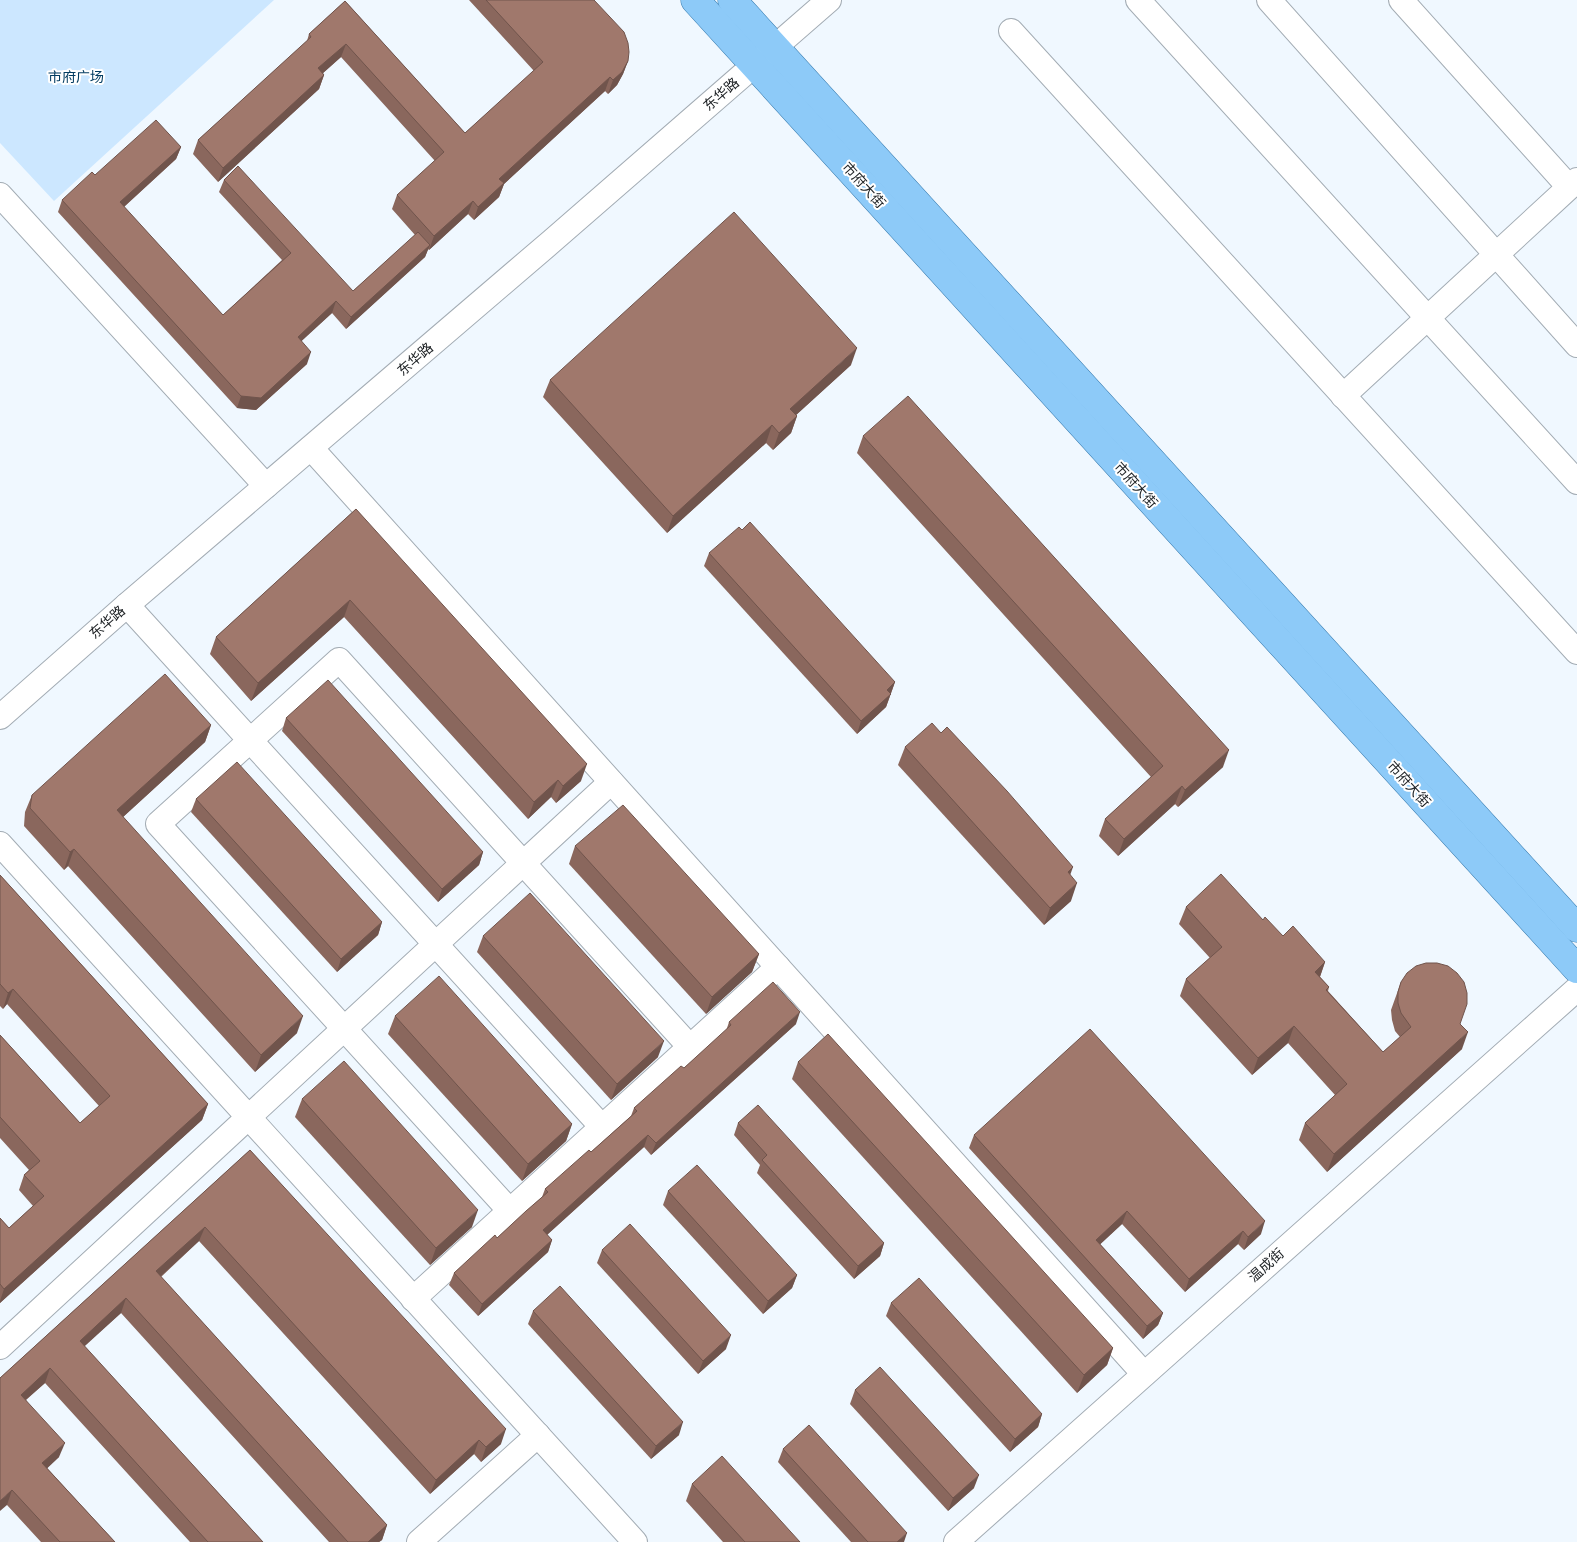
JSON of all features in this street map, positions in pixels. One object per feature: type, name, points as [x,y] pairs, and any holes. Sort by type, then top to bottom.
[{"type":"main road","name":"市府大街","points":[[695,0],[1577,969]]},
{"type":"main road","name":"市府大街","points":[[732,0],[1577,928]]},
{"type":"street","name":"东华路","points":[[0,717],[127,605],[829,0]]},
{"type":"street","points":[[1138,0],[1577,482]]},
{"type":"street","points":[[1269,0],[1577,345]]},
{"type":"street","points":[[1343,396],[1573,184],[1401,0]]},
{"type":"street","points":[[1011,32],[1577,652]]},
{"type":"street","points":[[0,195],[266,486]]},
{"type":"street","points":[[311,448],[1144,1374]]},
{"type":"street","points":[[127,605],[602,1127]]},
{"type":"street","points":[[510,1211],[158,824],[339,660],[690,1047]]},
{"type":"street","points":[[0,1347],[611,782]]},
{"type":"street","points":[[0,844],[635,1542]]},
{"type":"street","points":[[413,1298],[778,967]]},
{"type":"street","name":"温成街","points":[[956,1542],[1577,989]]},
{"type":"street","points":[[419,1542],[538,1435]]},
{"type":"green space","name":"市府广场","points":[[0,0],[274,0],[54,201],[0,143]]},
{"type":"building","points":[[486,0],[594,0],[624,32],[628,43],[628,61],[622,72],[613,80],[610,77],[499,179],[504,183],[478,207],[473,201],[434,236],[397,195],[444,152],[346,44],[318,68],[324,75],[223,168],[198,140],[311,37],[309,34],[345,1],[465,133],[543,62]]},
{"type":"building","points":[[156,120],[181,147],[120,202],[223,315],[291,253],[224,180],[238,166],[353,291],[418,232],[430,245],[351,317],[336,301],[298,337],[311,352],[261,398],[241,396],[62,200],[92,172],[95,175]]},
{"type":"building","points":[[734,212],[857,348],[790,409],[797,416],[779,433],[772,425],[673,516],[550,380]]},
{"type":"building","points":[[908,396],[1229,750],[1185,790],[1182,786],[1124,839],[1105,819],[1163,766],[863,436]]},
{"type":"building","points":[[356,509],[587,764],[563,786],[558,780],[534,802],[350,600],[258,683],[216,637]]},
{"type":"building","points":[[750,522],[895,682],[887,690],[891,694],[861,721],[709,553],[739,527],[742,530]]},
{"type":"building","points":[[165,674],[211,725],[117,810],[303,1016],[261,1055],[74,849],[70,852],[30,808],[32,795]]},
{"type":"building","points":[[328,680],[483,852],[442,889],[286,718]]},
{"type":"building","points":[[932,723],[941,733],[947,727],[1007,791],[1073,867],[1068,872],[1077,883],[1050,908],[905,747]]},
{"type":"building","points":[[237,762],[382,922],[341,959],[196,799]]},
{"type":"building","points":[[623,805],[759,954],[712,997],[575,846]]},
{"type":"building","points":[[1221,874],[1263,920],[1265,917],[1283,936],[1293,926],[1325,962],[1315,972],[1329,987],[1326,990],[1383,1052],[1411,1027],[1401,1013],[1398,1003],[1398,992],[1401,982],[1407,973],[1416,966],[1426,963],[1437,963],[1448,966],[1464,982],[1467,1004],[1460,1024],[1468,1032],[1334,1154],[1305,1123],[1347,1084],[1294,1026],[1258,1058],[1186,979],[1222,947],[1186,907]]},
{"type":"building","points":[[0,875],[208,1104],[4,1289],[0,1284],[0,1218],[9,1228],[44,1196],[24,1175],[40,1161],[0,1117],[0,1035],[80,1123],[110,1096],[13,989],[8,993],[0,984]]},
{"type":"building","points":[[530,893],[664,1041],[617,1084],[483,936]]},
{"type":"building","points":[[439,976],[572,1124],[528,1164],[395,1016]]},
{"type":"building","points":[[773,982],[800,1012],[656,1143],[648,1135],[543,1230],[552,1240],[482,1304],[454,1273],[495,1235],[497,1238],[548,1192],[545,1189],[589,1150],[591,1152],[637,1111],[634,1108],[681,1066],[684,1068],[731,1025],[729,1022]]},
{"type":"building","points":[[1090,1029],[1265,1221],[1248,1237],[1243,1231],[1189,1279],[1127,1211],[1096,1240],[1163,1313],[1147,1326],[974,1135]]},
{"type":"building","points":[[828,1034],[1113,1348],[1084,1375],[798,1062]]},
{"type":"building","points":[[344,1061],[478,1210],[436,1248],[302,1099]]},
{"type":"building","points":[[758,1105],[884,1243],[858,1266],[762,1160],[767,1155],[738,1123]]},
{"type":"building","points":[[250,1150],[506,1429],[486,1447],[479,1440],[436,1480],[205,1227],[156,1271],[387,1525],[368,1542],[348,1542],[126,1298],[80,1341],[263,1542],[208,1542],[50,1368],[21,1395],[65,1443],[42,1463],[115,1542],[60,1542],[12,1490],[0,1501],[0,1378]]},
{"type":"building","points":[[697,1165],[797,1275],[768,1301],[668,1191]]},
{"type":"building","points":[[630,1224],[731,1335],[703,1361],[602,1250]]},
{"type":"building","points":[[919,1278],[1042,1414],[1015,1439],[891,1303]]},
{"type":"building","points":[[560,1286],[683,1422],[656,1446],[533,1311]]},
{"type":"building","points":[[880,1367],[979,1475],[953,1498],[855,1390]]},
{"type":"building","points":[[809,1425],[907,1533],[897,1542],[868,1542],[783,1449]]},
{"type":"building","points":[[722,1456],[800,1542],[745,1542],[692,1484]]}]
